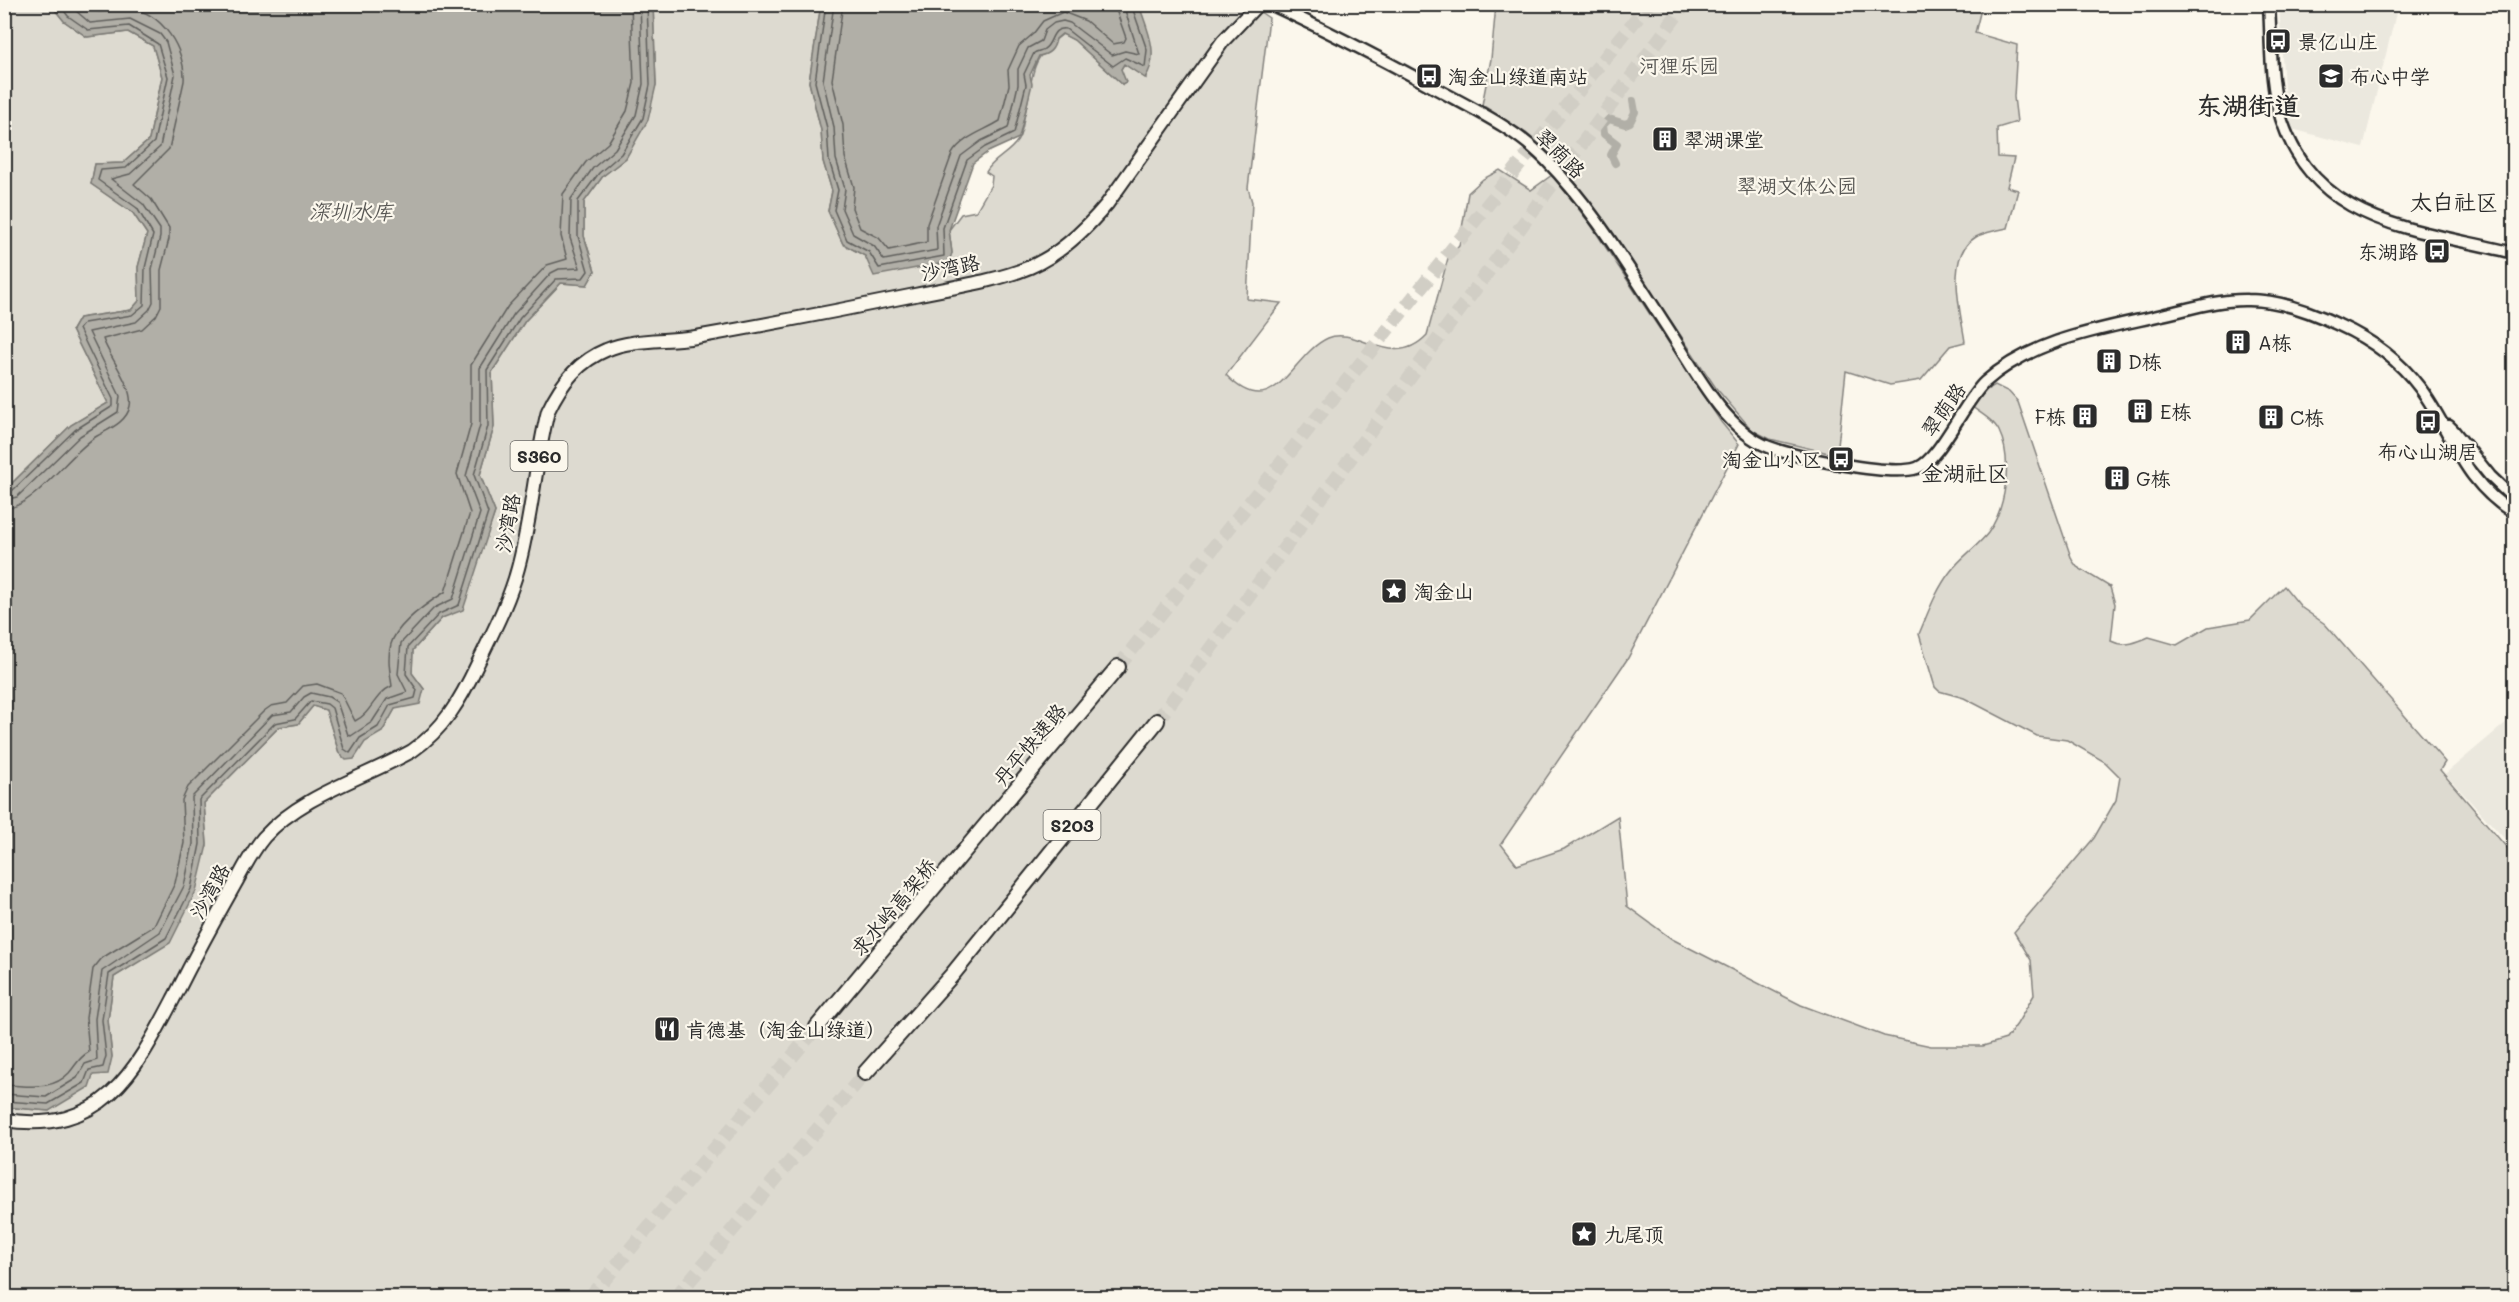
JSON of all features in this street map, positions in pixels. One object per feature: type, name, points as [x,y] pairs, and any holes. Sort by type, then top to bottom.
[{"type":"highway","name":"丹平快速路","points":[[969,846],[1118,667]]},
{"type":"highway","name":"S203","points":[[865,1073],[988,930],[1157,721]]},
{"type":"highway","name":"求水岭高架桥","points":[[817,1027],[969,846]]},
{"type":"main road","name":"沙湾路","points":[[4,1120],[48,1122],[75,1116],[108,1098],[142,1058],[217,916],[262,839],[296,810],[412,751],[426,741],[449,717],[474,672],[513,584],[521,558],[548,411],[554,398],[576,369],[607,349],[626,344],[682,339],[792,320],[996,278],[1048,258],[1091,222],[1107,204],[1223,41],[1258,4]]},
{"type":"street","name":"翠荫路","points":[[1270,4],[1354,45],[1475,110],[1528,144],[1546,160],[1591,213],[1720,406],[1750,439],[1771,448],[1836,464],[1915,469],[1931,457],[1977,389],[2009,363],[2028,352],[2072,337],[2122,324],[2208,305],[2245,300],[2281,305],[2319,316],[2367,340],[2397,362],[2422,390],[2470,472],[2514,513]]},
{"type":"street","points":[[2269,4],[2277,105],[2293,147],[2316,180],[2349,207],[2372,217],[2514,253]]},
{"type":"street","points":[[2442,426],[2449,426],[2453,430],[2490,476],[2514,499]]},
{"type":"shaded area","name":"布心中学","points":[[2279,5],[2398,5],[2363,148],[2292,129],[2285,106]]},
{"type":"shaded area","points":[[2514,716],[2514,849],[2445,774]]},
{"type":"green space","points":[[5,5],[51,5],[64,21],[87,37],[128,32],[153,46],[162,77],[149,140],[123,163],[95,164],[91,184],[133,213],[147,234],[138,267],[139,301],[131,310],[79,318],[72,330],[108,403],[71,425],[9,486],[5,487]]},
{"type":"green space","points":[[653,5],[821,5],[809,82],[821,130],[823,161],[832,191],[828,211],[843,244],[865,256],[952,253],[949,230],[961,214],[976,211],[991,185],[992,176],[986,172],[1018,140],[1033,71],[1042,53],[1063,34],[1074,40],[1122,84],[1121,69],[1124,64],[1146,78],[1141,8],[1120,5],[1250,5],[1269,18],[1248,188],[1252,202],[1247,299],[1281,303],[1226,375],[1243,389],[1257,393],[1270,390],[1281,382],[1303,358],[1328,338],[1351,337],[1388,349],[1401,349],[1414,345],[1427,335],[1448,258],[1459,246],[1468,193],[1483,179],[1500,170],[1531,190],[1552,175],[1591,225],[1721,422],[1739,444],[1628,658],[1501,844],[1517,865],[1564,849],[1618,816],[1627,906],[1672,939],[1801,1005],[1884,1036],[1931,1046],[1983,1046],[2006,1039],[2017,1024],[2034,995],[2031,960],[2014,932],[2094,838],[2116,800],[2120,777],[2105,762],[2067,740],[2037,736],[1964,698],[1939,691],[1935,687],[1919,634],[1945,579],[1988,533],[1999,511],[2006,469],[2003,443],[1994,424],[1972,407],[1983,392],[1995,385],[2009,392],[2018,402],[2072,560],[2077,567],[2110,587],[2115,604],[2111,641],[2125,644],[2149,637],[2177,645],[2208,627],[2250,620],[2284,586],[2302,608],[2325,624],[2445,762],[2440,770],[2514,856],[2514,1297],[5,1297],[4,1107],[49,1111],[112,1057],[108,1020],[114,977],[170,942],[207,845],[204,803],[279,727],[298,724],[313,706],[326,710],[339,753],[382,732],[395,709],[424,689],[412,673],[413,650],[442,618],[481,552],[495,512],[480,475],[494,427],[492,372],[525,321],[561,283],[587,285],[595,271],[584,236],[584,202],[603,176],[626,158],[656,85]]},
{"type":"green space","name":"翠湖文体公园","points":[[1496,5],[1982,5],[1975,33],[2017,45],[2014,97],[2017,122],[1997,128],[1998,157],[2014,158],[2007,187],[2018,190],[2008,228],[1987,232],[1976,237],[1966,245],[1960,257],[1957,285],[1965,342],[1950,346],[1921,380],[1890,385],[1846,371],[1837,455],[1770,439],[1752,430],[1716,388],[1597,211],[1556,159],[1526,133],[1482,105],[1491,59]]},
{"type":"water","points":[[821,4],[1120,4],[1140,8],[1151,43],[1152,61],[1145,78],[1124,64],[1121,69],[1126,82],[1122,84],[1074,40],[1062,34],[1056,39],[1050,51],[1039,56],[1030,75],[1032,84],[1019,138],[988,152],[973,163],[949,230],[952,253],[949,262],[874,276],[865,256],[843,244],[828,211],[832,191],[823,161],[821,130],[809,82]]},
{"type":"water","name":"深圳水库","points":[[51,5],[653,5],[656,85],[648,120],[626,158],[603,176],[584,202],[584,236],[595,271],[587,285],[561,283],[525,321],[492,372],[494,427],[480,475],[495,512],[463,610],[442,618],[413,650],[412,673],[424,689],[420,704],[395,709],[382,732],[365,742],[354,759],[346,760],[339,753],[326,710],[313,706],[298,724],[279,727],[204,803],[207,845],[196,891],[170,943],[114,977],[108,1020],[112,1057],[108,1074],[93,1075],[89,1087],[49,1111],[5,1107],[5,487],[9,486],[71,425],[108,403],[72,330],[79,318],[131,310],[139,301],[138,267],[147,234],[133,213],[91,184],[95,164],[123,163],[149,140],[162,77],[153,46],[128,32],[87,37],[64,21]]},
{"type":"waterway","points":[[1615,163],[1611,155],[1617,144],[1604,134],[1603,125],[1609,119],[1625,124],[1630,122],[1635,112],[1633,101]]},
{"type":"tunnel","points":[[1118,667],[1648,4]]},
{"type":"tunnel","points":[[1157,721],[1685,4]]},
{"type":"tunnel","points":[[589,1298],[817,1027]]},
{"type":"tunnel","points":[[675,1298],[865,1073]]},
{"type":"place","name":"景亿山庄","points":[[2278,41]]},
{"type":"place","name":"淘金山绿道南站","points":[[1429,76]]},
{"type":"place","name":"布心中学","points":[[2331,76]]},
{"type":"place","name":"翠湖课堂","points":[[1665,139]]},
{"type":"place","name":"东湖路","points":[[2437,251]]},
{"type":"place","name":"A栋","points":[[2238,342]]},
{"type":"place","name":"D栋","points":[[2109,361]]},
{"type":"place","name":"E栋","points":[[2140,411]]},
{"type":"place","name":"F栋","points":[[2085,416]]},
{"type":"place","name":"C栋","points":[[2271,417]]},
{"type":"place","name":"布心山湖居","points":[[2428,422]]},
{"type":"place","name":"淘金山小区","points":[[1841,459]]},
{"type":"place","name":"G栋","points":[[2117,478]]},
{"type":"place","name":"淘金山","points":[[1394,591]]},
{"type":"place","name":"肯德基（淘金山绿道）","points":[[667,1029]]},
{"type":"place","name":"九尾顶","points":[[1584,1234]]},
{"type":"district","name":"东湖街道","points":[[2248,105]]},
{"type":"district","name":"太白社区","points":[[2454,201]]},
{"type":"district","name":"金湖社区","points":[[1965,472]]},
{"type":"park label","name":"河狸乐园","points":[[1679,65]]}]
